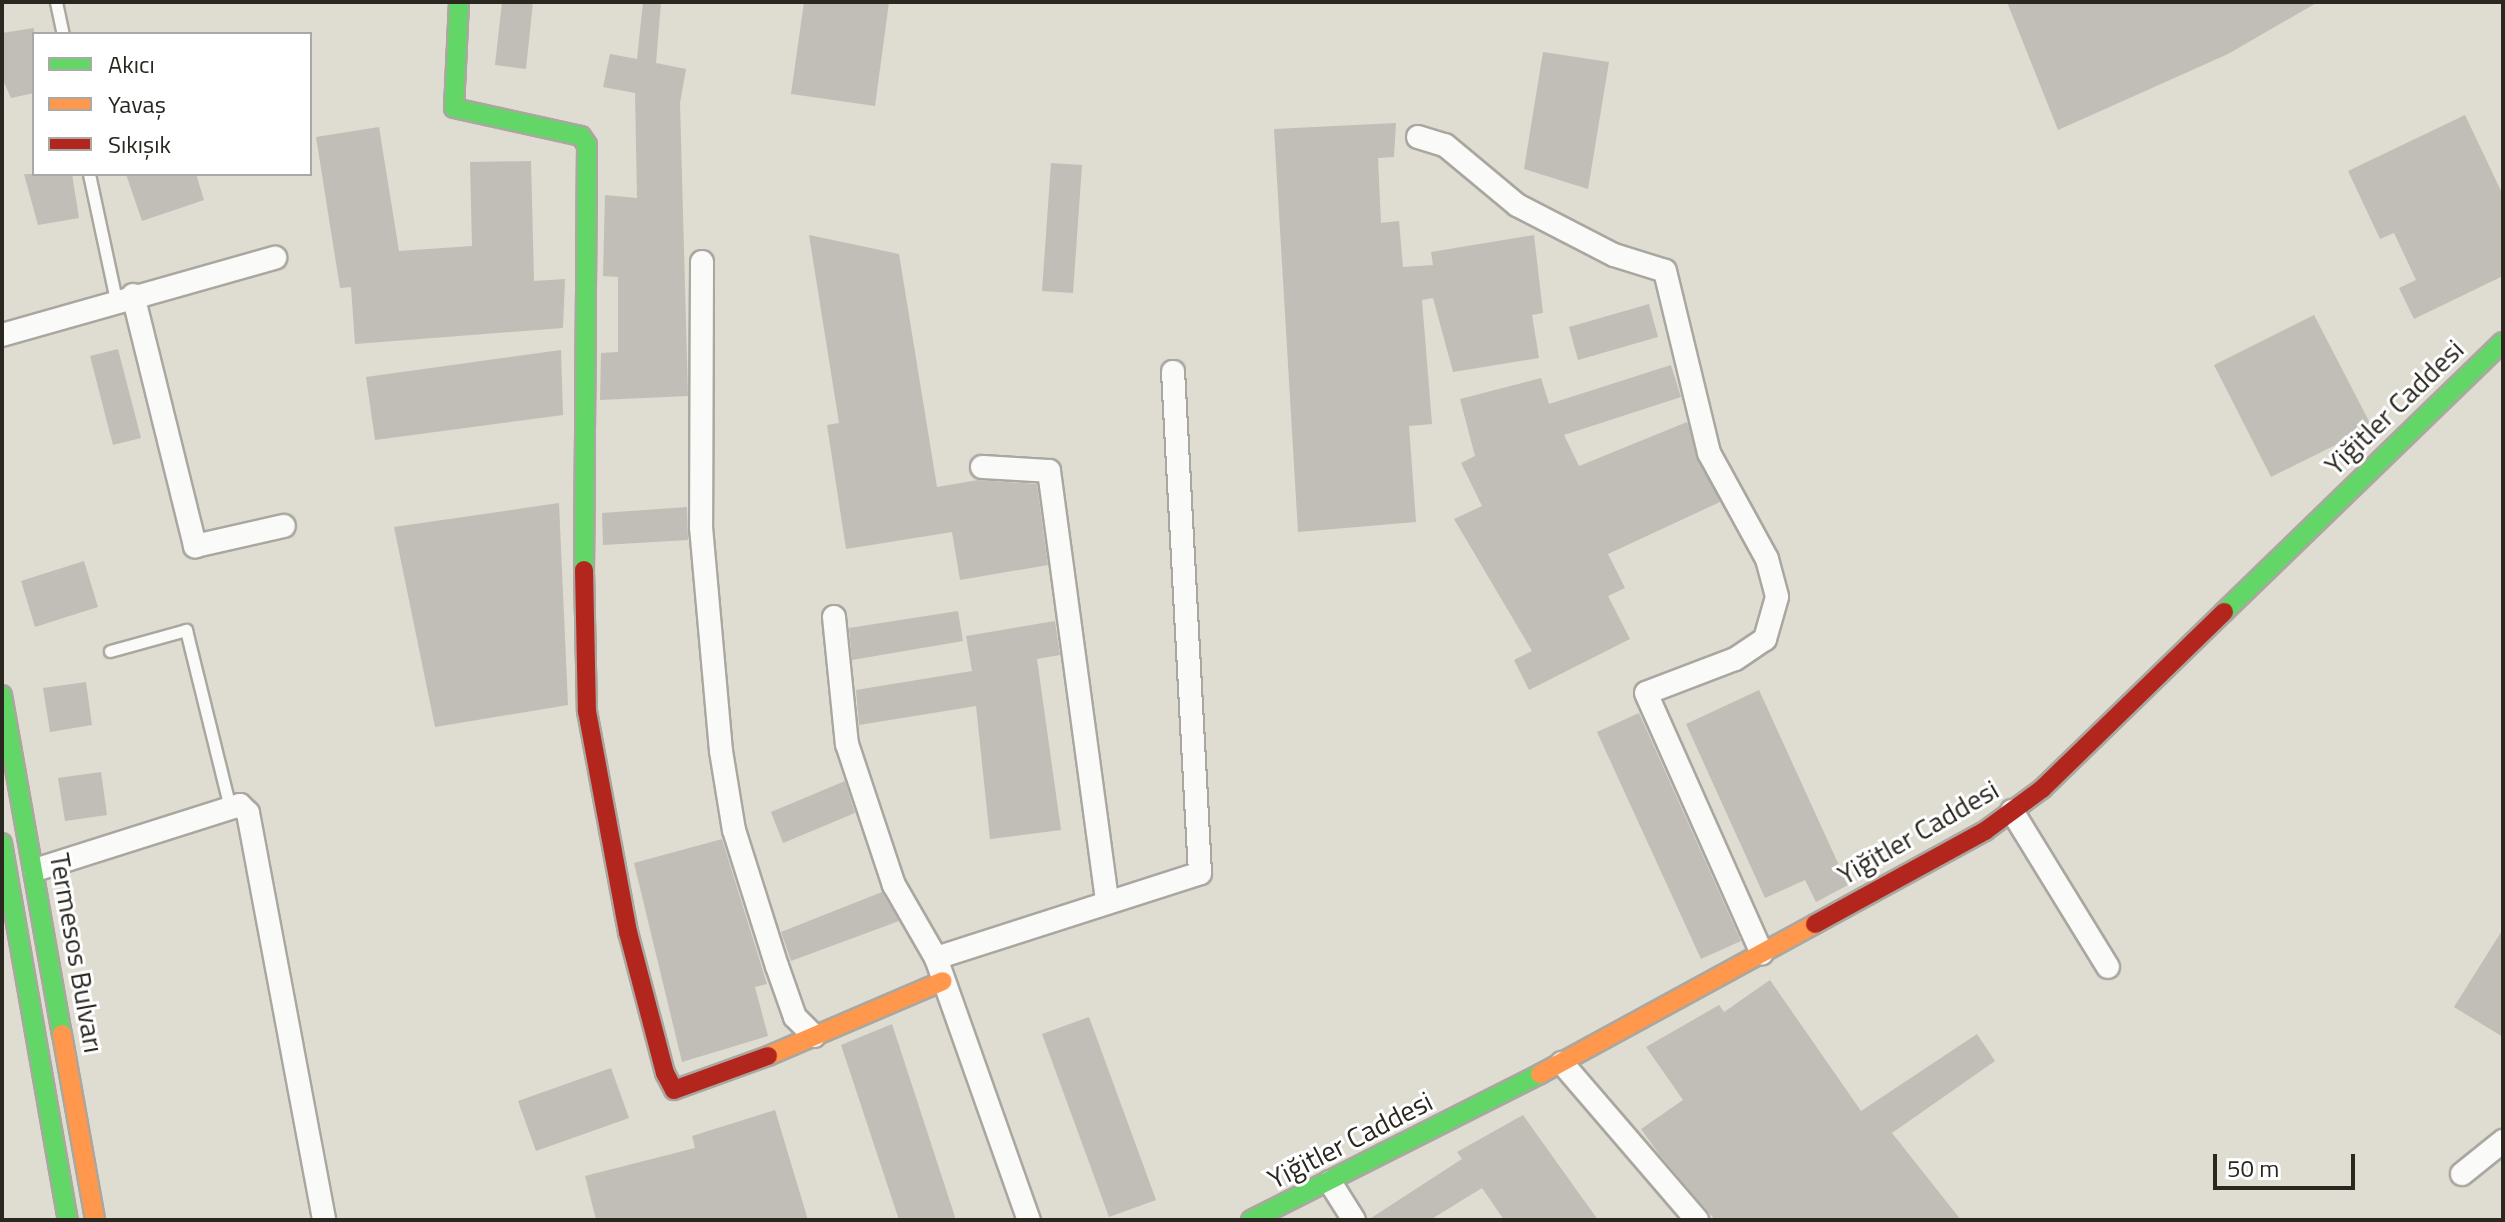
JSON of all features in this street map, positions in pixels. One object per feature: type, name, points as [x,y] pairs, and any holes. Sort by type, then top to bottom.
[{"type":"street","points":[[459,2],[454,108],[581,136],[587,145],[581,379],[587,711],[628,932],[665,1073],[674,1090],[701,1085],[943,981]]},
{"type":"street","points":[[1418,137],[1445,145],[1517,205],[1614,255],[1665,271],[1709,453],[1767,559],[1777,597],[1765,639],[1735,659],[1646,693],[1762,953]]},
{"type":"street","points":[[2,335],[124,298],[275,258]]},
{"type":"street","points":[[702,262],[701,527],[721,751],[734,830],[777,966],[795,1017],[814,1036]]},
{"type":"street","points":[[124,298],[195,546],[284,526]]},
{"type":"street","name":"Yiğitler Caddesi","points":[[1251,1220],[1562,1063],[2012,811],[2503,342]]},
{"type":"street","points":[[936,958],[1200,873],[1173,372]]},
{"type":"street","points":[[982,467],[1046,465],[1049,471],[1107,901]]},
{"type":"street","points":[[834,617],[847,744],[894,885],[936,958],[1029,1220]]},
{"type":"street","name":"Termesos Bulvarı","points":[[2,695],[95,1220]]},
{"type":"street","points":[[35,870],[240,805],[248,813],[324,1220]]},
{"type":"street","points":[[2012,811],[2108,967]]},
{"type":"street","name":"Termesos Bulvarı","points":[[2,843],[5,880],[68,1220]]},
{"type":"street","points":[[1562,1063],[1697,1220]]},
{"type":"street","points":[[2462,1174],[2503,1141]]},
{"type":"street","points":[[1330,1182],[1354,1220]]},
{"type":"lane","points":[[56,2],[63,32]]},
{"type":"lane","points":[[90,176],[124,298]]},
{"type":"lane","points":[[110,651],[186,630],[230,808]]},
{"type":"building","points":[[502,2],[533,2],[526,69],[495,65]]},
{"type":"building","points":[[643,2],[661,2],[656,63],[686,69],[680,103],[688,396],[600,400],[601,353],[618,352],[618,277],[603,276],[605,195],[637,198],[635,93],[603,87],[610,54],[637,59]]},
{"type":"building","points":[[804,2],[889,2],[875,106],[791,94]]},
{"type":"building","points":[[2007,2],[2318,2],[2228,54],[2058,130]]},
{"type":"building","points":[[34,28],[32,93],[11,98],[2,78],[2,33]]},
{"type":"building","points":[[1543,52],[1609,62],[1588,189],[1524,169]]},
{"type":"building","points":[[2465,115],[2503,195],[2503,276],[2414,319],[2399,288],[2416,280],[2394,233],[2380,239],[2348,171]]},
{"type":"building","points":[[1396,123],[1394,157],[1378,158],[1381,223],[1399,221],[1403,267],[1433,265],[1431,252],[1534,235],[1543,313],[1532,315],[1539,358],[1453,372],[1433,298],[1422,300],[1432,424],[1409,426],[1416,522],[1298,532],[1274,129]]},
{"type":"building","points":[[379,127],[399,251],[472,246],[470,162],[531,161],[534,281],[565,279],[563,328],[355,344],[351,287],[340,288],[316,137]]},
{"type":"building","points":[[1051,163],[1082,165],[1073,293],[1042,291]]},
{"type":"building","points":[[24,174],[72,176],[79,218],[38,225]]},
{"type":"building","points":[[127,176],[197,176],[204,200],[142,221]]},
{"type":"building","points":[[809,235],[899,254],[937,487],[978,480],[1037,484],[1048,565],[960,580],[952,532],[846,549],[827,425],[839,423]]},
{"type":"building","points":[[1649,304],[1658,337],[1578,360],[1569,327]]},
{"type":"building","points":[[2314,315],[2372,427],[2271,477],[2214,365]]},
{"type":"building","points":[[118,349],[141,438],[113,445],[90,356]]},
{"type":"building","points":[[561,350],[563,415],[375,440],[366,377]]},
{"type":"building","points":[[1671,365],[1681,397],[1564,435],[1579,466],[1687,422],[1720,502],[1608,554],[1625,588],[1608,596],[1630,639],[1529,690],[1514,660],[1532,651],[1454,519],[1482,506],[1461,463],[1475,456],[1460,399],[1541,378],[1549,404]]},
{"type":"building","points":[[559,503],[568,705],[435,727],[394,527]]},
{"type":"building","points":[[687,507],[688,540],[603,545],[602,513]]},
{"type":"building","points":[[84,561],[98,607],[35,627],[21,581]]},
{"type":"building","points":[[958,611],[963,641],[852,660],[849,628]]},
{"type":"building","points":[[1055,621],[1060,655],[1037,659],[1061,830],[990,839],[976,706],[859,725],[856,690],[972,671],[966,636]]},
{"type":"building","points":[[86,682],[92,725],[50,732],[43,688]]},
{"type":"building","points":[[1759,690],[1848,885],[1816,902],[1805,880],[1765,898],[1686,724]]},
{"type":"building","points":[[1639,713],[1741,941],[1701,959],[1597,732]]},
{"type":"building","points":[[101,772],[107,815],[65,821],[58,778]]},
{"type":"building","points":[[845,781],[855,813],[783,843],[771,812]]},
{"type":"building","points":[[722,839],[767,984],[755,987],[768,1036],[682,1062],[634,863]]},
{"type":"building","points":[[882,892],[899,921],[791,961],[781,932]]},
{"type":"building","points":[[2503,929],[2503,1037],[2454,1007]]},
{"type":"building","points":[[1770,980],[1861,1111],[1977,1034],[1995,1061],[1892,1133],[1961,1220],[1715,1220],[1659,1154],[1641,1129],[1683,1100],[1646,1047],[1719,1005],[1724,1012]]},
{"type":"building","points":[[1089,1017],[1156,1200],[1109,1217],[1042,1034]]},
{"type":"building","points":[[892,1024],[956,1220],[899,1220],[841,1045]]},
{"type":"building","points":[[611,1068],[629,1118],[536,1151],[518,1101]]},
{"type":"building","points":[[775,1110],[808,1220],[596,1220],[585,1176],[695,1148],[692,1136]]},
{"type":"building","points":[[1523,1115],[1598,1220],[1504,1220],[1482,1188],[1430,1220],[1368,1220],[1462,1159],[1457,1152]]},
{"type":"traffic: fast","points":[[459,2],[454,108],[581,136],[587,145],[584,570]]},
{"type":"traffic: fast","points":[[2224,612],[2503,342]]},
{"type":"traffic: fast","points":[[2,695],[62,1034]]},
{"type":"traffic: fast","points":[[2,843],[68,1220]]},
{"type":"traffic: fast","points":[[1251,1220],[1540,1074]]},
{"type":"traffic: slow","points":[[1540,1074],[1815,924]]},
{"type":"traffic: slow","points":[[768,1056],[943,981]]},
{"type":"traffic: slow","points":[[62,1034],[95,1220]]},
{"type":"traffic: jam","points":[[584,570],[587,711],[628,932],[665,1073],[674,1090],[768,1056]]},
{"type":"traffic: jam","points":[[1815,924],[1985,831],[2042,789],[2224,612]]}]
